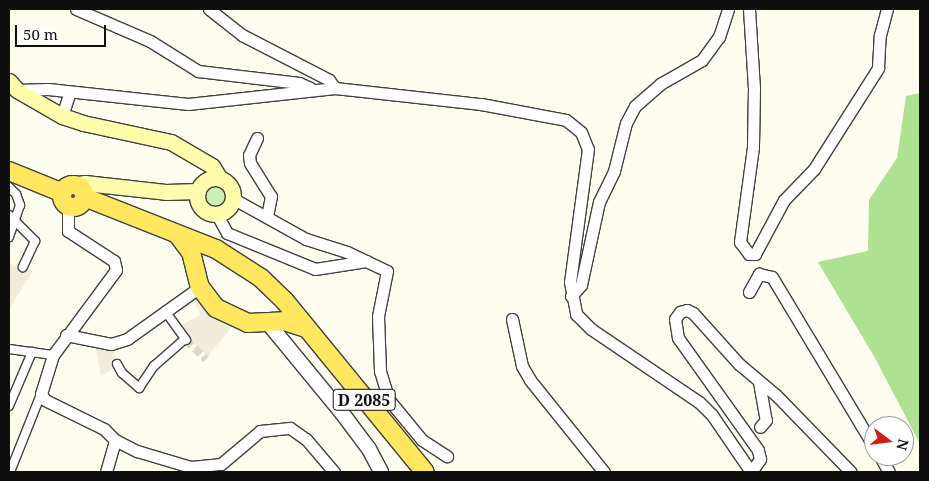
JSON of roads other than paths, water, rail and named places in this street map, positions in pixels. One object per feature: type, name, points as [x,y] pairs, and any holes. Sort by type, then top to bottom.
[{"type":"main road","points":[[13,85],[51,111],[171,142],[212,166],[220,179],[228,185],[232,198],[227,209],[210,211],[166,192]]},
{"type":"main road","points":[[158,140],[195,166],[200,172],[200,188],[210,211]]},
{"type":"main road","points":[[9,171],[36,188],[78,195],[166,192],[200,188],[208,179],[220,179]]},
{"type":"main road","name":"D 2085","points":[[78,195],[224,253],[274,290],[424,472]]},
{"type":"main road","points":[[178,236],[186,244],[196,268],[200,287],[210,303],[230,318],[248,323],[292,322],[304,328]]},
{"type":"main road","points":[[196,268],[206,257],[224,253]]},
{"type":"main road","points":[[268,323],[274,290]]},
{"type":"street","points":[[76,9],[150,41],[198,71],[299,83],[310,88]]},
{"type":"street","points":[[209,9],[242,35],[329,80],[335,88]]},
{"type":"street","points":[[571,296],[581,285],[599,202],[614,171],[626,123],[635,106],[660,84],[702,60],[719,37],[728,9]]},
{"type":"street","points":[[749,9],[754,88],[753,147],[740,242],[749,254],[755,254],[784,200],[814,169],[878,68],[880,35],[887,9]]},
{"type":"street","points":[[13,85],[188,104],[310,88],[335,88],[554,116],[566,120],[581,132],[588,150],[571,296],[576,314],[591,329],[678,387],[712,414],[751,472],[760,459],[758,450],[678,338],[675,318],[680,312],[687,310],[693,313],[759,382],[776,395],[851,472]]},
{"type":"street","points":[[48,89],[51,111]]},
{"type":"street","points":[[51,111],[70,92]]},
{"type":"street","points":[[257,138],[249,155],[250,163],[271,196],[266,216]]},
{"type":"street","points":[[9,188],[19,200],[16,220],[9,237]]},
{"type":"street","points":[[10,472],[41,394],[53,355],[116,270],[114,261],[68,231],[78,195]]},
{"type":"street","points":[[232,198],[306,239],[366,261],[386,272],[378,316],[380,371],[389,400],[422,440],[447,456]]},
{"type":"street","points":[[210,211],[227,233],[315,269],[366,261]]},
{"type":"street","points":[[9,215],[35,241],[23,267]]},
{"type":"street","points":[[749,292],[759,274],[772,277],[864,430]]},
{"type":"street","points":[[66,335],[111,344],[128,339],[200,287]]},
{"type":"street","points":[[117,364],[122,373],[140,388],[154,366],[185,340],[165,311]]},
{"type":"street","points":[[512,319],[522,366],[530,380],[604,472]]},
{"type":"street","points":[[268,323],[342,413],[369,449],[381,472]]},
{"type":"street","points":[[9,349],[53,355]]},
{"type":"street","points":[[9,406],[32,352]]},
{"type":"street","points":[[759,382],[766,420],[760,427]]},
{"type":"street","points":[[41,394],[51,403],[104,429],[116,440],[137,450],[191,467],[221,464],[237,448],[260,430],[290,428],[306,439],[334,472]]},
{"type":"street","points":[[106,472],[116,440]]},
{"type":"tunnel","points":[[186,340],[206,359]]}]
